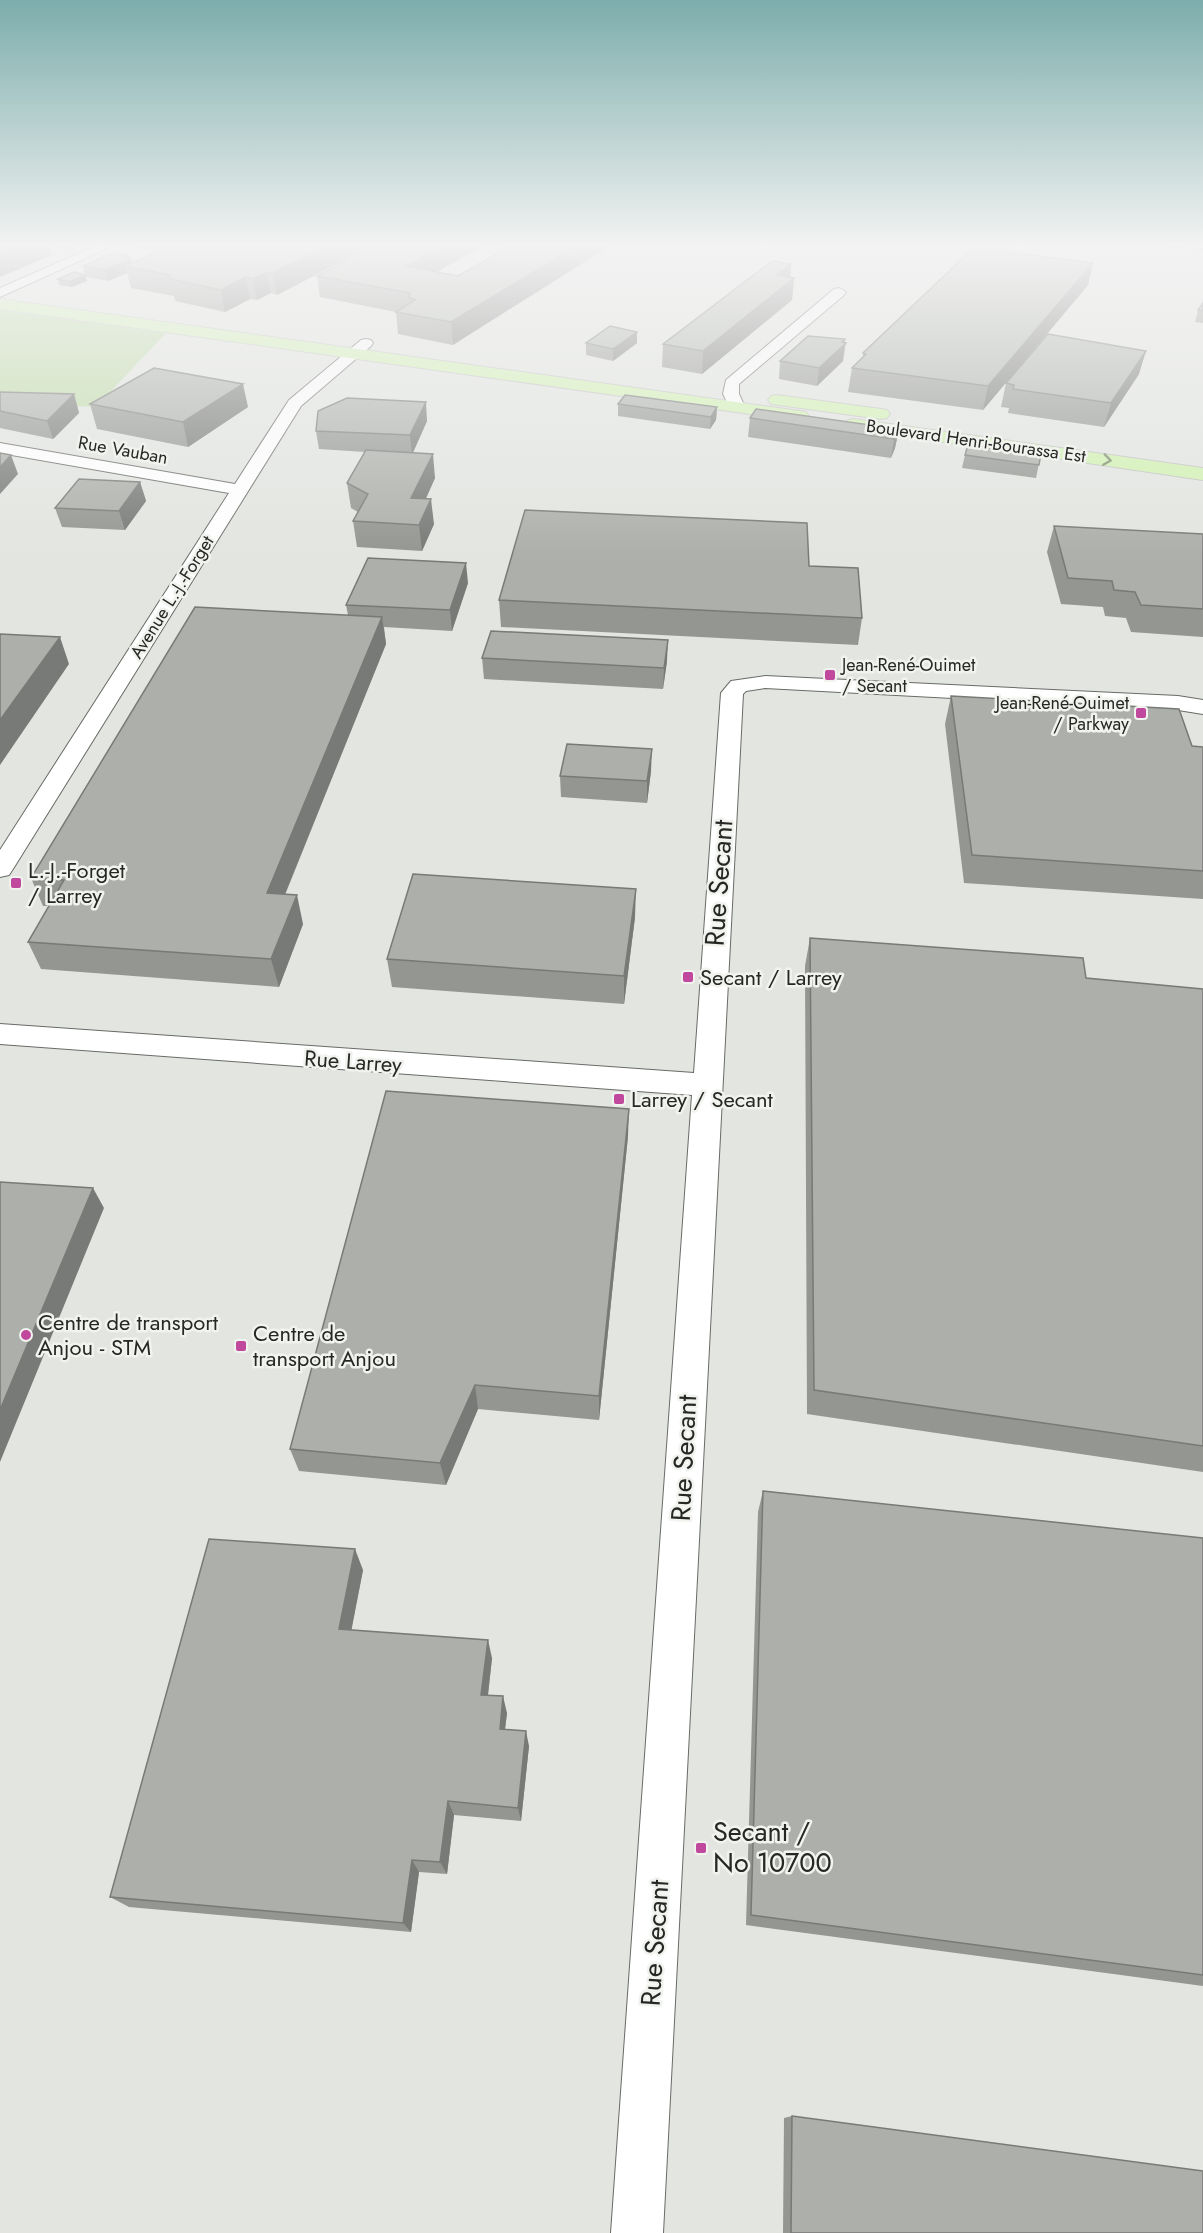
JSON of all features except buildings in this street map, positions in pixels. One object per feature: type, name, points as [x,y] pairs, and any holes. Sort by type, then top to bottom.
[{"type":"main road","name":"Boulevard Henri-Bourassa Est","points":[[355,347],[734,400],[1203,459]]},
{"type":"main road","name":"Boulevard Henri-Bourassa Est","points":[[734,400],[1203,474]]},
{"type":"street","points":[[734,400],[730,383],[773,347]]},
{"type":"street","name":"Avenue L.-J.-Forget","points":[[0,869],[294,403],[360,348]]},
{"type":"street","name":"Rue Vauban","points":[[0,448],[239,490]]},
{"type":"street","name":"Rue Secant","points":[[637,2233],[732,693],[739,686],[765,682],[1178,703],[1203,707]]},
{"type":"street","name":"Rue Larrey","points":[[0,1034],[307,1058],[707,1085]]},
{"type":"green space","points":[[0,347],[153,347],[96,407],[0,402]]},
{"type":"place","name":"Jean-René-Ouimet / Secant","points":[[830,675]]},
{"type":"place","name":"Jean-René-Ouimet / Parkway","points":[[1141,713]]},
{"type":"place","name":"L.-J.-Forget / Larrey","points":[[16,883]]},
{"type":"place","name":"Secant / Larrey","points":[[688,977]]},
{"type":"place","name":"Larrey / Secant","points":[[619,1099]]},
{"type":"place","name":"Centre de transport Anjou - STM","points":[[26,1335]]},
{"type":"place","name":"Centre de transport Anjou","points":[[241,1346]]},
{"type":"place","name":"Secant / No 10700","points":[[701,1848]]}]
